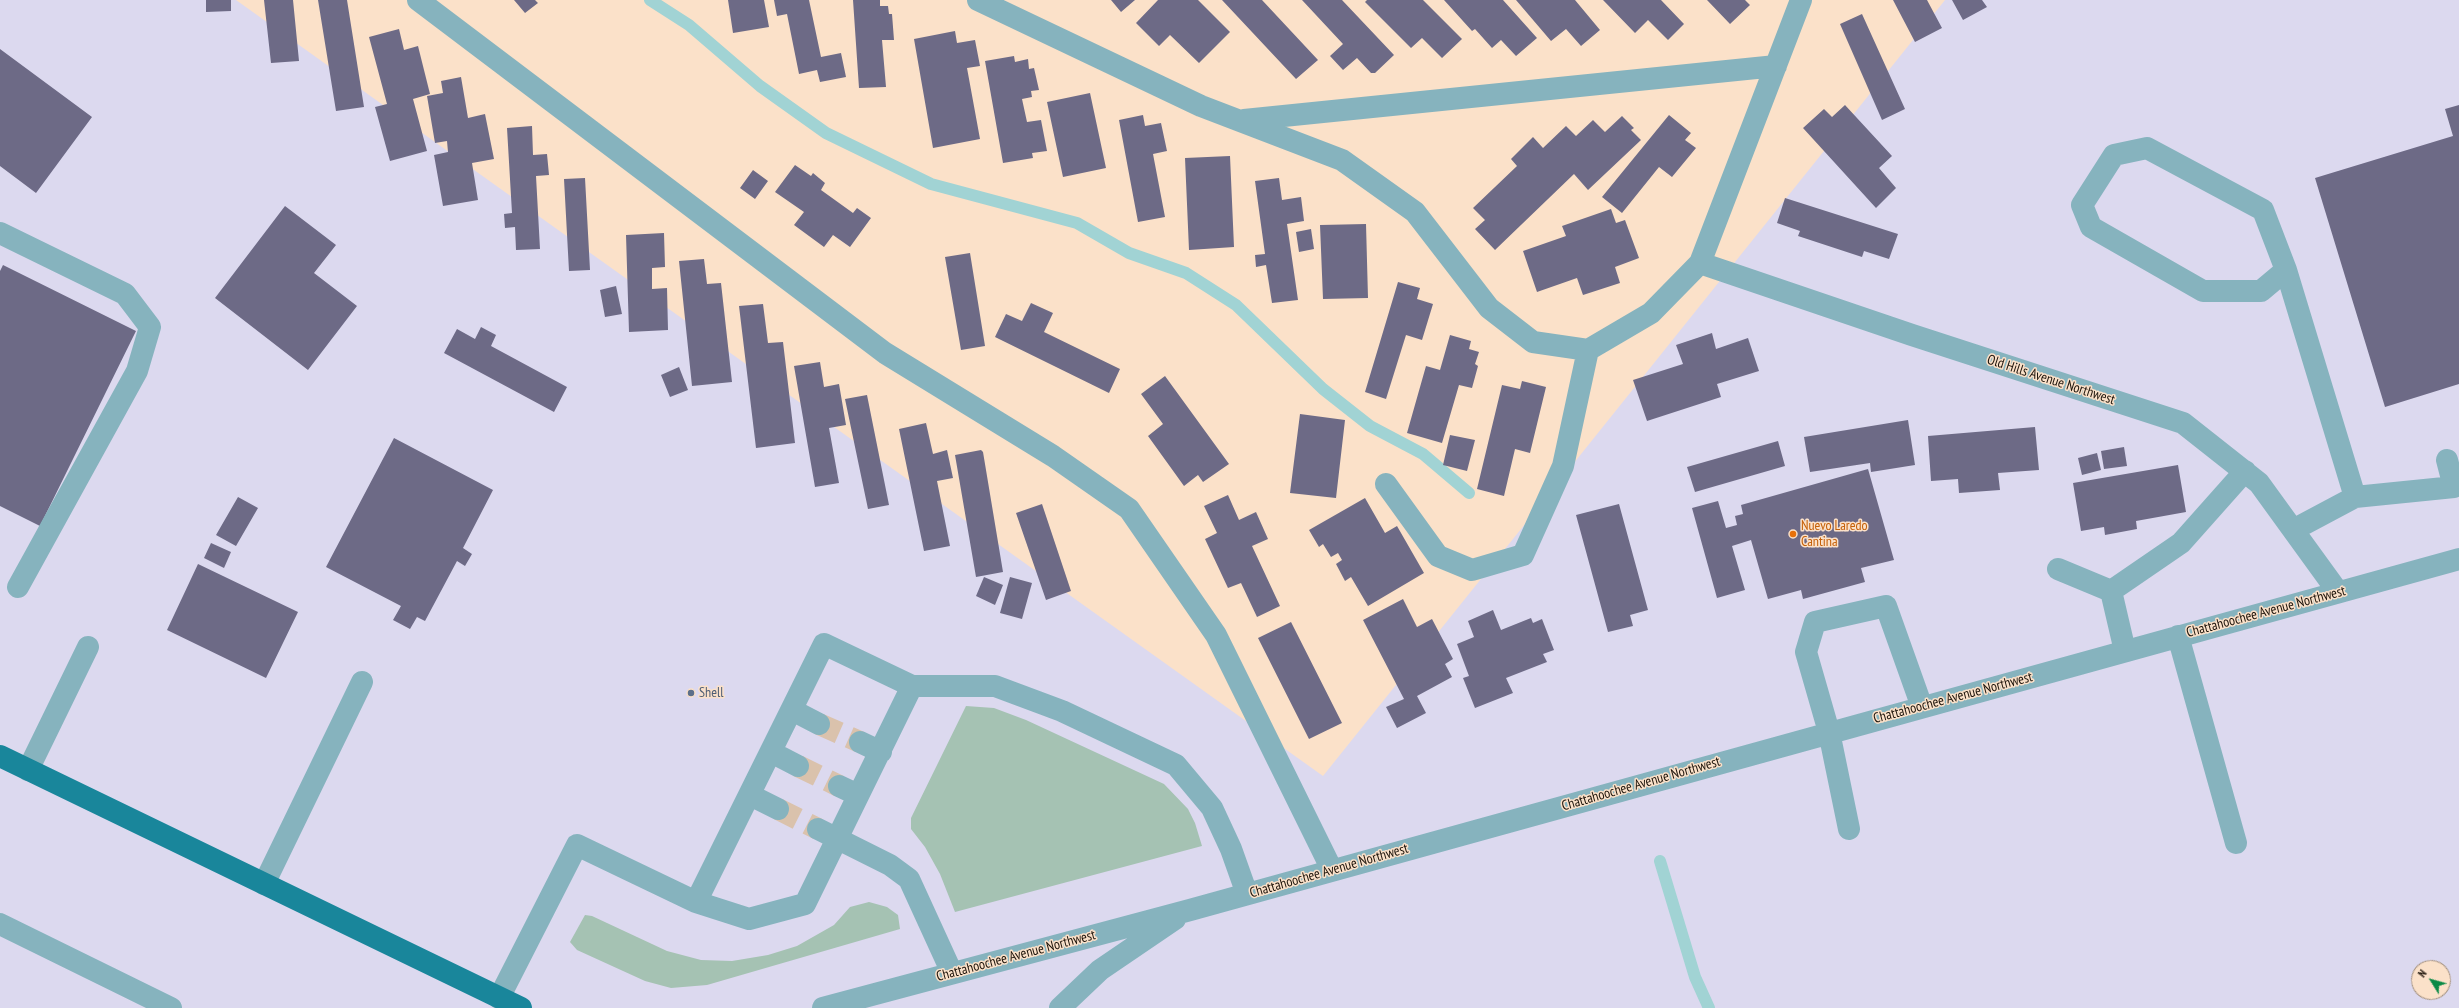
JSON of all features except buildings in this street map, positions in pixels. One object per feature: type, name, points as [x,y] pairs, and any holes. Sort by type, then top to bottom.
[{"type":"main road","points":[[0,756],[521,1008]]},
{"type":"street","points":[[418,0],[885,353],[1053,456],[1129,509],[1216,635],[1332,870]]},
{"type":"street","points":[[978,0],[1201,106],[1342,160],[1415,212],[1489,308],[1533,342],[1588,350],[1652,313],[1700,263],[1801,0]]},
{"type":"street","points":[[1238,120],[1776,66]]},
{"type":"street","points":[[2286,270],[2260,291],[2203,291],[2091,227],[2082,205],[2114,155],[2147,148],[2263,210],[2286,270],[2355,497]]},
{"type":"street","points":[[0,233],[125,294],[150,327],[137,371],[18,587]]},
{"type":"street","name":"Old Hills Avenue Northwest","points":[[1700,263],[1904,332],[2183,423],[2259,483],[2338,592]]},
{"type":"street","points":[[1386,484],[1438,556],[1472,570],[1523,555],[1563,466],[1588,350]]},
{"type":"street","points":[[2293,530],[2355,497],[2454,487],[2447,460]]},
{"type":"street","points":[[2111,591],[2181,544],[2245,471]]},
{"type":"street","name":"Chattahoochee Avenue Northwest","points":[[823,1008],[1190,910],[1829,732],[2459,559]]},
{"type":"street","points":[[2058,569],[2111,591]]},
{"type":"street","points":[[2111,591],[2124,651]]},
{"type":"street","points":[[1849,829],[1829,732],[1806,652],[1815,622],[1886,606],[1922,707]]},
{"type":"street","points":[[2178,636],[2236,843]]},
{"type":"street","points":[[696,902],[824,644],[912,686],[995,686],[1062,711],[1176,765],[1212,808],[1231,849],[1247,894]]},
{"type":"street","points":[[28,770],[88,647]]},
{"type":"street","points":[[264,884],[362,682]]},
{"type":"street","points":[[499,998],[577,845],[696,902],[749,919],[805,904],[858,795],[881,752],[912,686]]},
{"type":"street","points":[[792,710],[819,724]]},
{"type":"street","points":[[860,742],[881,752]]},
{"type":"street","points":[[771,752],[798,766]]},
{"type":"street","points":[[839,786],[858,795]]},
{"type":"street","points":[[750,795],[778,809]]},
{"type":"street","points":[[818,829],[890,865],[909,878],[952,973]]},
{"type":"street","points":[[1060,1008],[1100,970],[1190,910]]},
{"type":"street","points":[[0,924],[171,1008]]},
{"type":"shaded area","points":[[0,0],[236,0],[1323,776],[1945,0],[2459,0],[2459,1008],[0,1008]]},
{"type":"green space","points":[[966,706],[994,708],[1026,720],[1164,784],[1188,809],[1195,823],[1202,846],[955,912],[940,874],[925,847],[911,829],[911,818]]},
{"type":"green space","points":[[869,902],[887,907],[898,915],[900,929],[707,985],[671,988],[645,981],[577,950],[570,942],[585,915],[592,916],[667,951],[701,960],[732,961],[768,955],[797,946],[834,925],[850,907]]},
{"type":"waterway","points":[[650,0],[689,25],[760,86],[826,133],[931,184],[1077,223],[1129,253],[1186,273],[1236,305],[1323,389],[1370,426],[1423,454],[1469,493]]},
{"type":"waterway","points":[[1660,861],[1695,977],[1709,1008]]},
{"type":"tunnel","points":[[819,724],[860,742]]},
{"type":"tunnel","points":[[798,766],[839,786]]},
{"type":"tunnel","points":[[778,809],[818,829]]},
{"type":"place","name":"Nuevo Laredo Cantina","points":[[1793,534]]},
{"type":"place","name":"Shell","points":[[691,693]]}]
